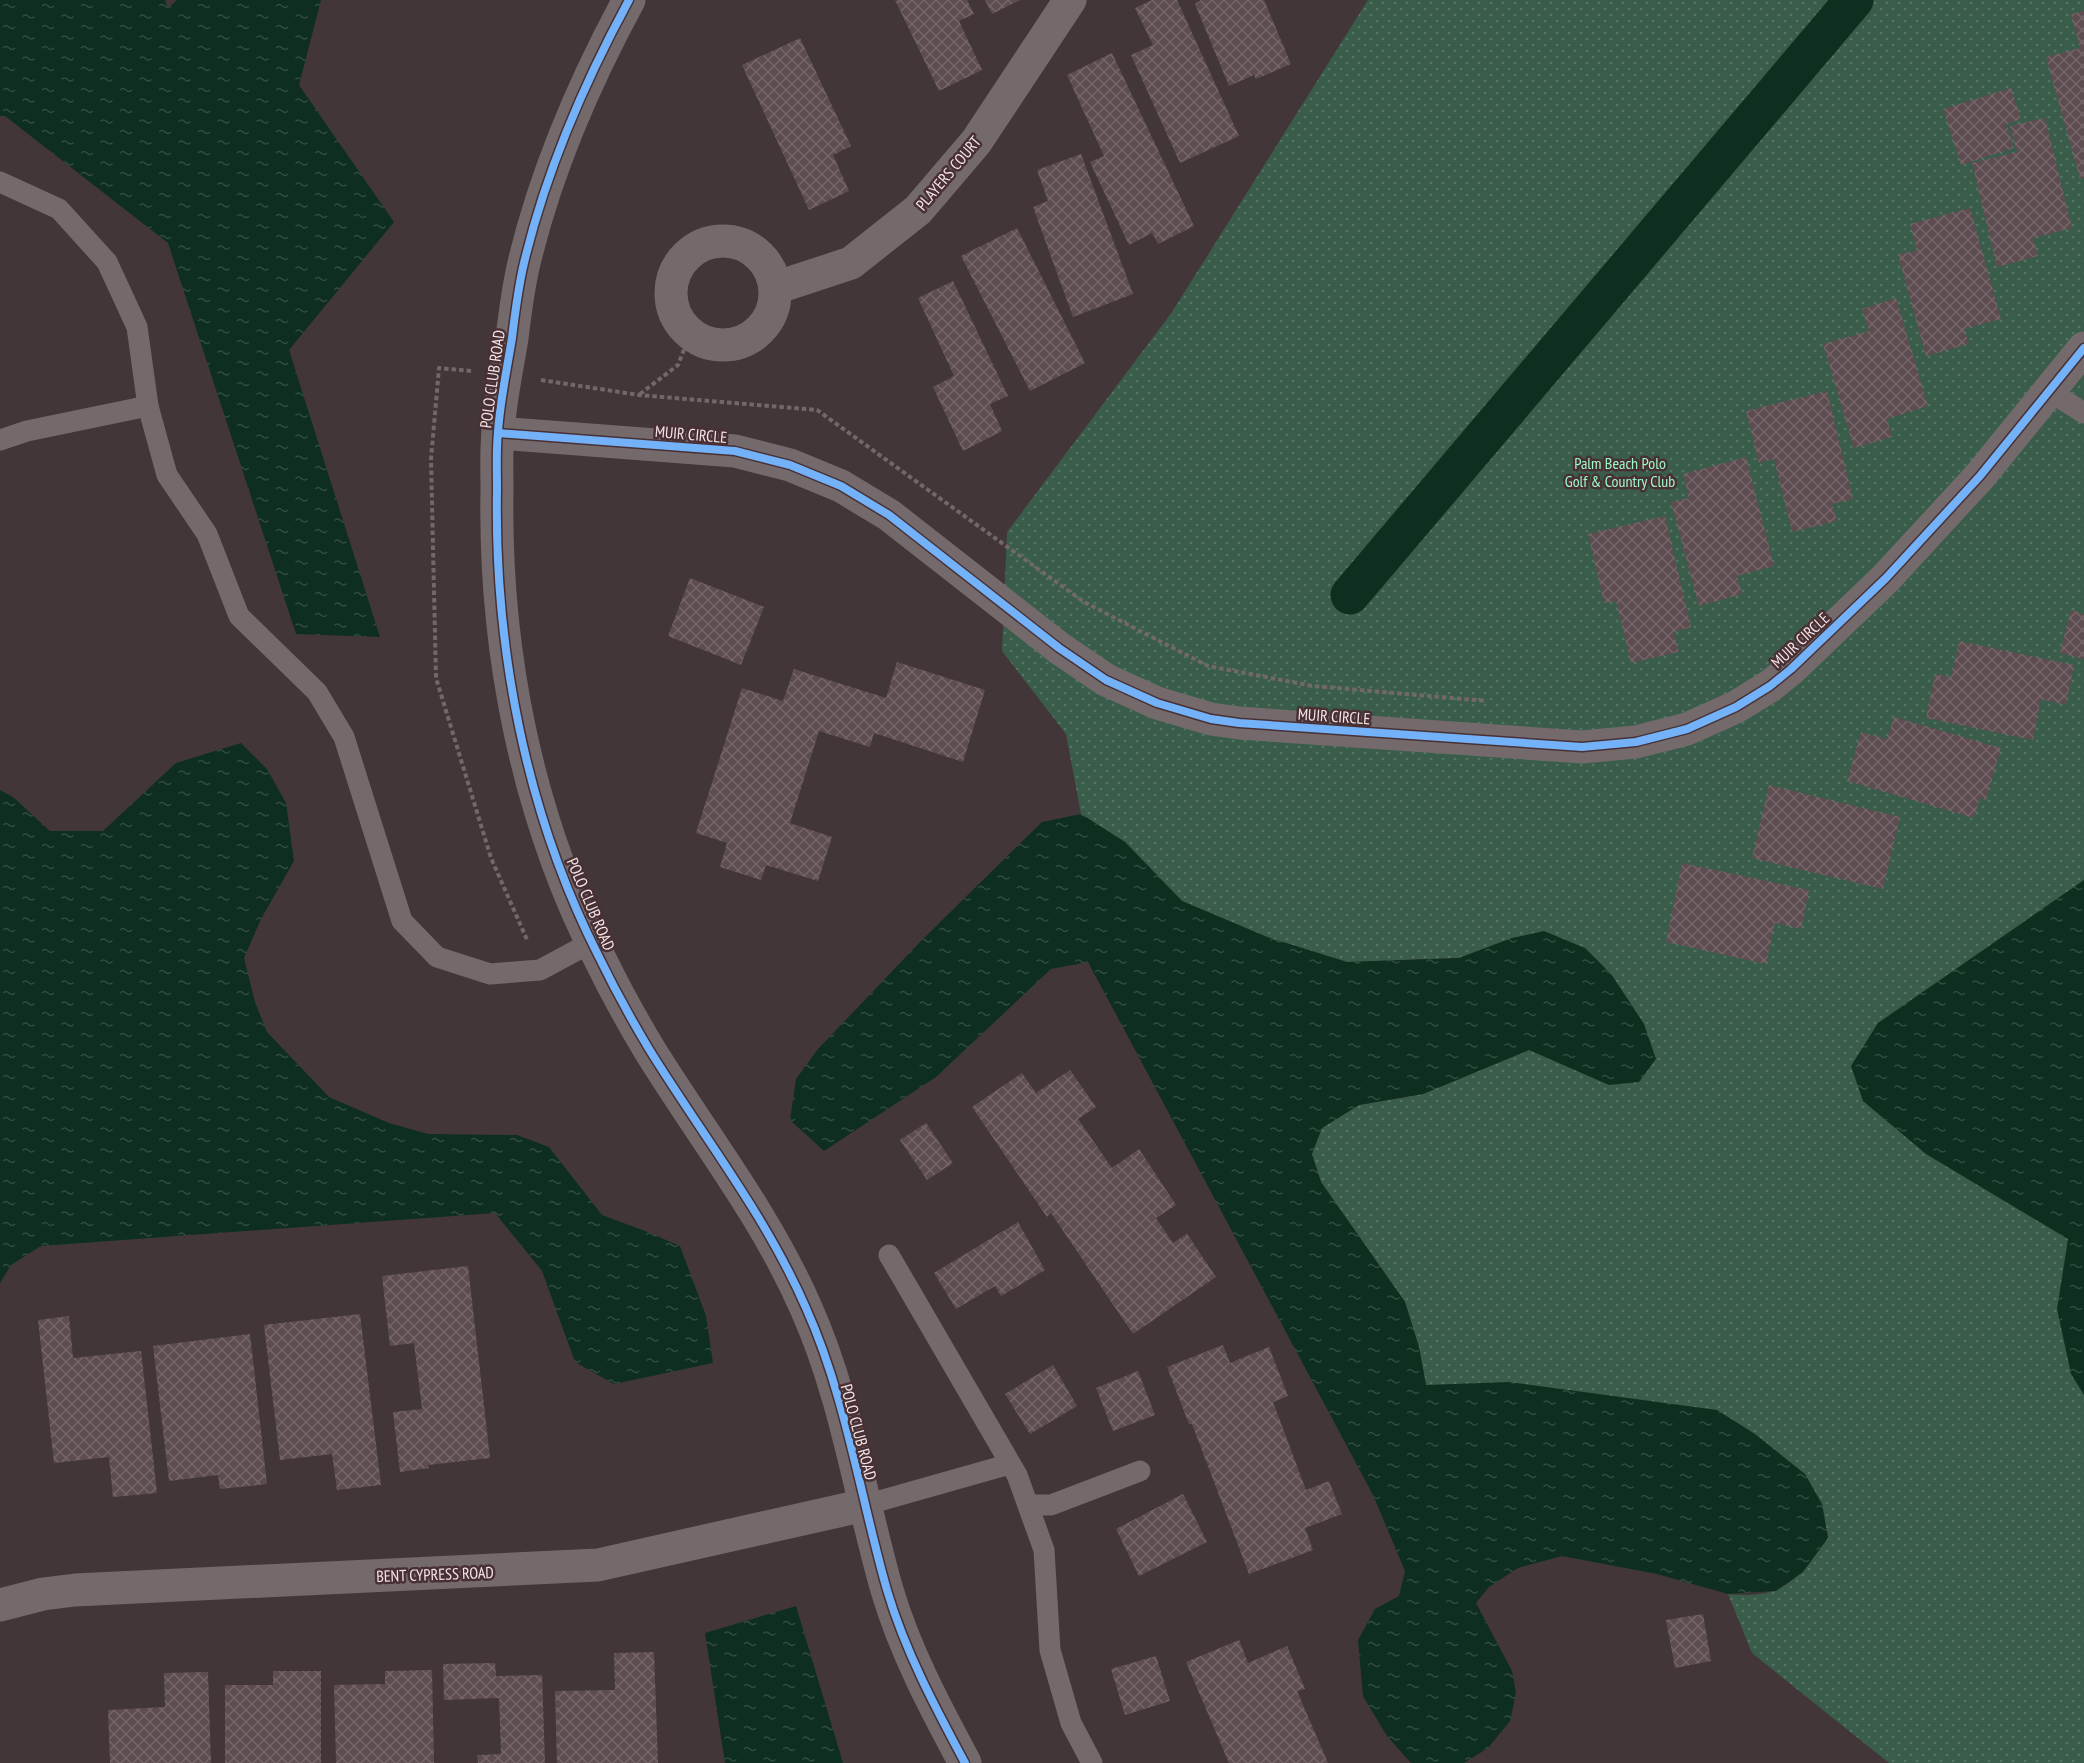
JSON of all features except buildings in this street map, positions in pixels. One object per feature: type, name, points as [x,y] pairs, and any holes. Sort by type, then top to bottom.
[{"type":"street","name":"POLO CLUB ROAD","points":[[629,0],[595,63],[554,162],[523,265],[498,433],[496,540],[504,646],[525,752],[544,820],[568,887],[592,942],[648,1047],[741,1187],[782,1255],[809,1314],[841,1406],[892,1605],[924,1686],[965,1763]]},
{"type":"street","name":"PLAYERS COURT","points":[[776,288],[851,263],[918,210],[976,142],[1070,0]]},
{"type":"street","points":[[718,240],[738,242],[757,252],[770,267],[776,288],[774,308],[764,326],[748,340],[729,346],[708,344],[690,334],[677,318],[671,298],[673,278],[683,259],[698,246],[718,240]]},
{"type":"street","name":"MUIR CIRCLE","points":[[498,433],[735,451],[790,465],[841,486],[890,515],[1059,648],[1106,680],[1157,703],[1211,719],[1239,723],[1582,747],[1636,742],[1688,729],[1736,707],[1770,686],[1791,669],[1886,578],[1980,476],[2084,348]]},
{"type":"street","name":"BENT CYPRESS ROAD","points":[[0,1605],[43,1593],[75,1590],[598,1565],[865,1505]]},
{"type":"lane","points":[[0,182],[59,209],[107,262],[137,327],[148,406],[167,475],[207,534],[239,616],[316,692],[344,737],[402,921],[437,957],[490,974],[540,970],[592,942]]},
{"type":"lane","points":[[2049,391],[2084,413]]},
{"type":"lane","points":[[0,440],[27,431],[148,406]]},
{"type":"lane","points":[[889,1255],[1017,1475],[1044,1550],[1050,1650],[1071,1723],[1092,1763]]},
{"type":"lane","points":[[865,1505],[1010,1464]]},
{"type":"lane","points":[[1028,1505],[1051,1505],[1140,1471]]},
{"type":"path","points":[[639,395],[678,365],[690,334]]},
{"type":"path","points":[[540,970],[491,858],[436,678],[431,459],[439,368],[506,374],[639,395],[817,410],[1084,602],[1208,666],[1312,686],[1494,702]]},
{"type":"green space","name":"Palm Beach Polo Golf & Country Club","points":[[1368,0],[2084,0],[2084,1763],[1889,1763],[1752,1653],[1728,1594],[1763,1594],[1788,1584],[1798,1575],[1828,1537],[1822,1504],[1426,1385],[1419,1347],[1405,1302],[1321,1182],[1311,1154],[1322,1128],[1359,1105],[1423,1094],[1529,1050],[1568,1066],[1644,1024],[1611,974],[1585,948],[1512,938],[1459,958],[1347,962],[1267,937],[1182,901],[1125,842],[1081,814],[1066,734],[1002,651],[1007,532],[1172,312]]},
{"type":"water","points":[[0,0],[165,0],[168,8],[177,0],[321,0],[299,85],[394,222],[289,350],[380,637],[296,634],[168,243],[5,116],[0,116]]},
{"type":"water","points":[[241,743],[267,769],[286,803],[294,861],[261,919],[244,958],[255,1002],[267,1032],[329,1097],[389,1123],[428,1134],[517,1135],[549,1147],[602,1215],[680,1246],[706,1316],[713,1363],[614,1384],[575,1362],[542,1271],[495,1213],[41,1246],[11,1265],[0,1283],[0,790],[13,797],[50,831],[103,831],[176,763]]},
{"type":"water","points":[[1081,814],[1125,842],[1182,901],[1267,937],[1347,962],[1459,958],[1512,938],[1544,931],[1585,948],[1611,974],[1644,1024],[1656,1059],[1639,1082],[1609,1085],[1529,1050],[1423,1094],[1359,1105],[1322,1128],[1312,1154],[1321,1182],[1405,1302],[1419,1347],[1426,1385],[1509,1382],[1717,1410],[1755,1434],[1805,1474],[1822,1504],[1828,1538],[1803,1572],[1776,1591],[1728,1594],[1657,1574],[1562,1556],[1518,1568],[1489,1587],[1476,1603],[1512,1671],[1516,1693],[1510,1721],[1488,1748],[1464,1763],[1411,1763],[1387,1736],[1363,1696],[1358,1640],[1375,1609],[1399,1596],[1405,1571],[1373,1495],[1088,962],[1051,969],[936,1077],[824,1151],[790,1120],[796,1079],[818,1049],[921,941],[1042,822]]},
{"type":"water","points":[[2084,880],[2084,1395],[2071,1374],[2057,1309],[2068,1239],[1926,1154],[1863,1101],[1851,1066],[1878,1023]]},
{"type":"water","points":[[796,1606],[843,1763],[725,1763],[705,1633]]},
{"type":"waterway","points":[[1350,595],[1854,0]]},
{"type":"cycle path","points":[[629,0],[582,95],[543,195],[522,272],[502,397],[497,446],[501,609],[520,729],[534,788],[552,846],[574,902],[605,969],[649,1049],[772,1240],[806,1308],[832,1376],[894,1613],[922,1678],[965,1763]]},
{"type":"cycle path","points":[[498,433],[735,451],[790,465],[841,486],[889,515],[1059,648],[1106,680],[1157,703],[1211,719],[1239,723],[1582,747],[1636,742],[1687,729],[1736,707],[1770,686],[1791,669],[1886,578],[1980,476],[2084,348]]}]
